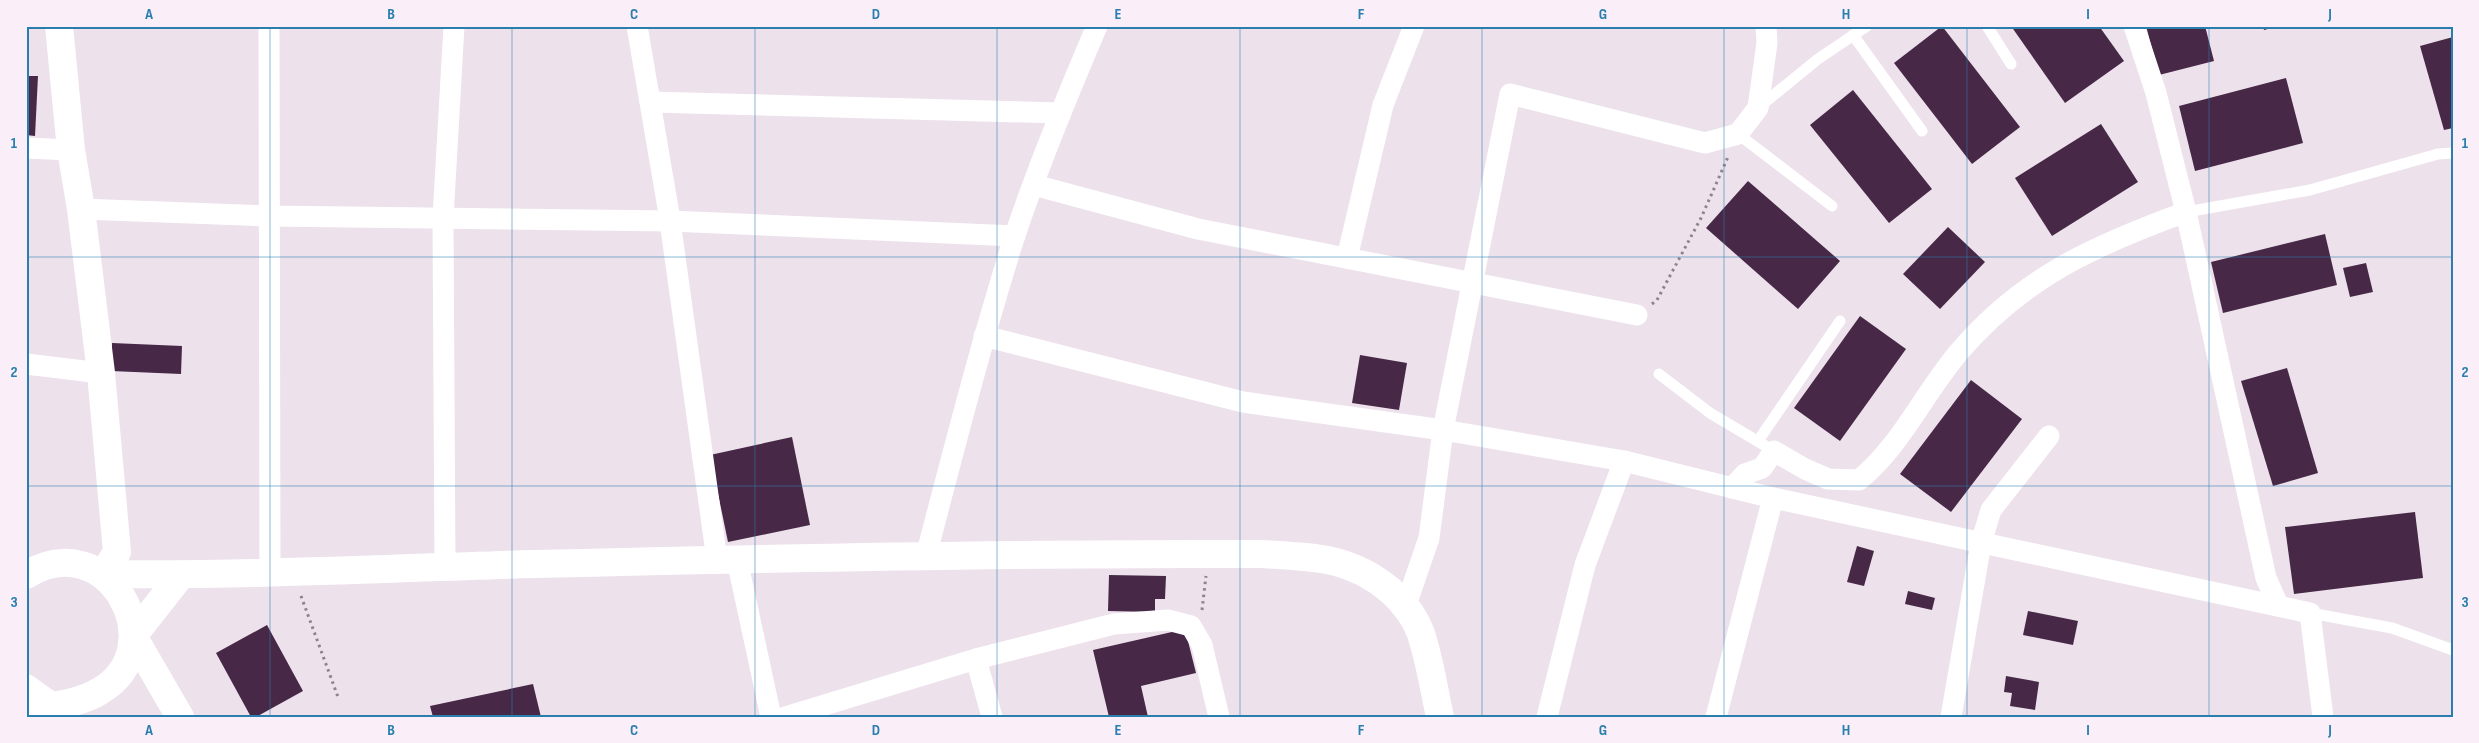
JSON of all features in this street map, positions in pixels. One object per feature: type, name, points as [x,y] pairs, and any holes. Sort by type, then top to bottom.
[{"type":"street","points":[[59,26],[71,150],[81,209],[101,373],[117,552],[103,574]]},
{"type":"street","points":[[269,26],[268,216],[282,574]]},
{"type":"street","points":[[445,567],[443,218],[454,26]]},
{"type":"street","points":[[637,26],[727,560],[771,717]]},
{"type":"street","points":[[926,556],[984,336],[1015,236],[1060,113],[1097,26]]},
{"type":"street","points":[[1347,258],[1384,105],[1414,26]]},
{"type":"street","points":[[1406,605],[1429,538],[1443,430],[1510,94],[1705,143],[1738,134],[1758,108],[1767,42],[1766,26]]},
{"type":"street","points":[[2134,26],[2156,93],[2186,212],[2266,578],[2278,604]]},
{"type":"street","points":[[650,102],[1060,113]]},
{"type":"street","points":[[26,148],[71,150]]},
{"type":"street","points":[[1034,185],[1198,228],[1637,315]]},
{"type":"street","points":[[81,209],[268,216],[670,221],[1015,236]]},
{"type":"street","points":[[1732,488],[1745,474],[1762,468],[1766,446],[1805,469],[1828,479],[1859,480],[1879,464],[1959,352],[2005,304],[2058,268],[2126,234],[2186,212]]},
{"type":"street","points":[[984,336],[1243,402],[1443,430],[1624,462],[1773,498],[2278,604],[2310,613],[2323,717]]},
{"type":"street","points":[[26,364],[101,373]]},
{"type":"street","points":[[1951,717],[1982,543],[1991,510],[2050,436]]},
{"type":"street","points":[[1547,717],[1585,565],[1624,462]]},
{"type":"street","points":[[1716,717],[1773,498]]},
{"type":"street","points":[[26,560],[82,566],[103,574],[181,576],[445,567],[926,556],[1209,554],[1309,557],[1346,563],[1374,577],[1406,605],[1421,634],[1440,717]]},
{"type":"street","points":[[26,575],[37,569],[59,564]]},
{"type":"street","points":[[26,688],[48,711],[101,691],[118,676],[129,656],[133,636],[129,611],[119,591],[103,574]]},
{"type":"street","points":[[133,636],[181,576]]},
{"type":"street","points":[[785,717],[976,659],[1114,624],[1168,620],[1190,626],[1202,645],[1219,717]]},
{"type":"street","points":[[133,636],[180,717]]},
{"type":"street","points":[[976,659],[992,717]]},
{"type":"lane","points":[[1758,108],[1818,59],[1867,26]]},
{"type":"lane","points":[[1987,26],[2011,64]]},
{"type":"lane","points":[[1853,36],[1922,131]]},
{"type":"lane","points":[[1738,134],[1832,206]]},
{"type":"lane","points":[[2186,212],[2310,190],[2438,154],[2453,153]]},
{"type":"lane","points":[[1659,374],[1710,413],[1766,446],[1840,321]]},
{"type":"lane","points":[[2310,613],[2392,628],[2453,650]]},
{"type":"path","points":[[1637,315],[1657,300],[1701,218],[1738,134]]},
{"type":"path","points":[[1190,626],[1201,614],[1209,554]]},
{"type":"path","points":[[282,574],[338,697]]},
{"type":"building","points":[[1942,26],[2020,127],[1972,164],[1894,63]]},
{"type":"building","points":[[2011,26],[2099,26],[2124,61],[2065,103]]},
{"type":"building","points":[[2146,26],[2205,26],[2214,61],[2159,75]]},
{"type":"building","points":[[2263,26],[2275,26],[2275,27],[2264,30]]},
{"type":"building","points":[[2453,37],[2453,128],[2444,130],[2420,46]]},
{"type":"building","points":[[26,76],[38,76],[35,136],[26,135]]},
{"type":"building","points":[[2286,78],[2303,143],[2195,171],[2179,106]]},
{"type":"building","points":[[1853,90],[1932,189],[1889,223],[1810,125]]},
{"type":"building","points":[[2101,124],[2138,182],[2052,236],[2015,178]]},
{"type":"building","points":[[1748,181],[1840,261],[1798,309],[1706,228]]},
{"type":"building","points":[[1948,227],[1985,262],[1940,309],[1903,274]]},
{"type":"building","points":[[2325,234],[2337,285],[2223,313],[2211,262]]},
{"type":"building","points":[[2366,263],[2373,292],[2350,297],[2343,268]]},
{"type":"building","points":[[1860,316],[1906,349],[1840,441],[1794,408]]},
{"type":"building","points":[[112,343],[182,346],[181,374],[111,371]]},
{"type":"building","points":[[1360,355],[1407,363],[1399,410],[1352,403]]},
{"type":"building","points":[[2287,368],[2318,473],[2273,486],[2241,381]]},
{"type":"building","points":[[1971,380],[2022,419],[1951,512],[1900,474]]},
{"type":"building","points":[[792,437],[810,525],[728,542],[710,455]]},
{"type":"building","points":[[2415,512],[2423,578],[2294,594],[2285,527]]},
{"type":"building","points":[[1857,546],[1874,551],[1864,586],[1847,582]]},
{"type":"building","points":[[1109,575],[1166,576],[1165,599],[1155,599],[1155,612],[1108,611]]},
{"type":"building","points":[[1908,591],[1935,598],[1932,610],[1905,604]]},
{"type":"building","points":[[2028,611],[2078,621],[2073,645],[2023,635]]},
{"type":"building","points":[[267,625],[303,691],[256,717],[251,717],[216,653]]},
{"type":"building","points":[[1185,629],[1196,673],[1141,686],[1148,717],[1109,717],[1093,650]]},
{"type":"building","points":[[2006,676],[2039,682],[2035,710],[2010,706],[2012,693],[2004,692]]},
{"type":"building","points":[[533,684],[541,717],[433,717],[430,706]]}]
